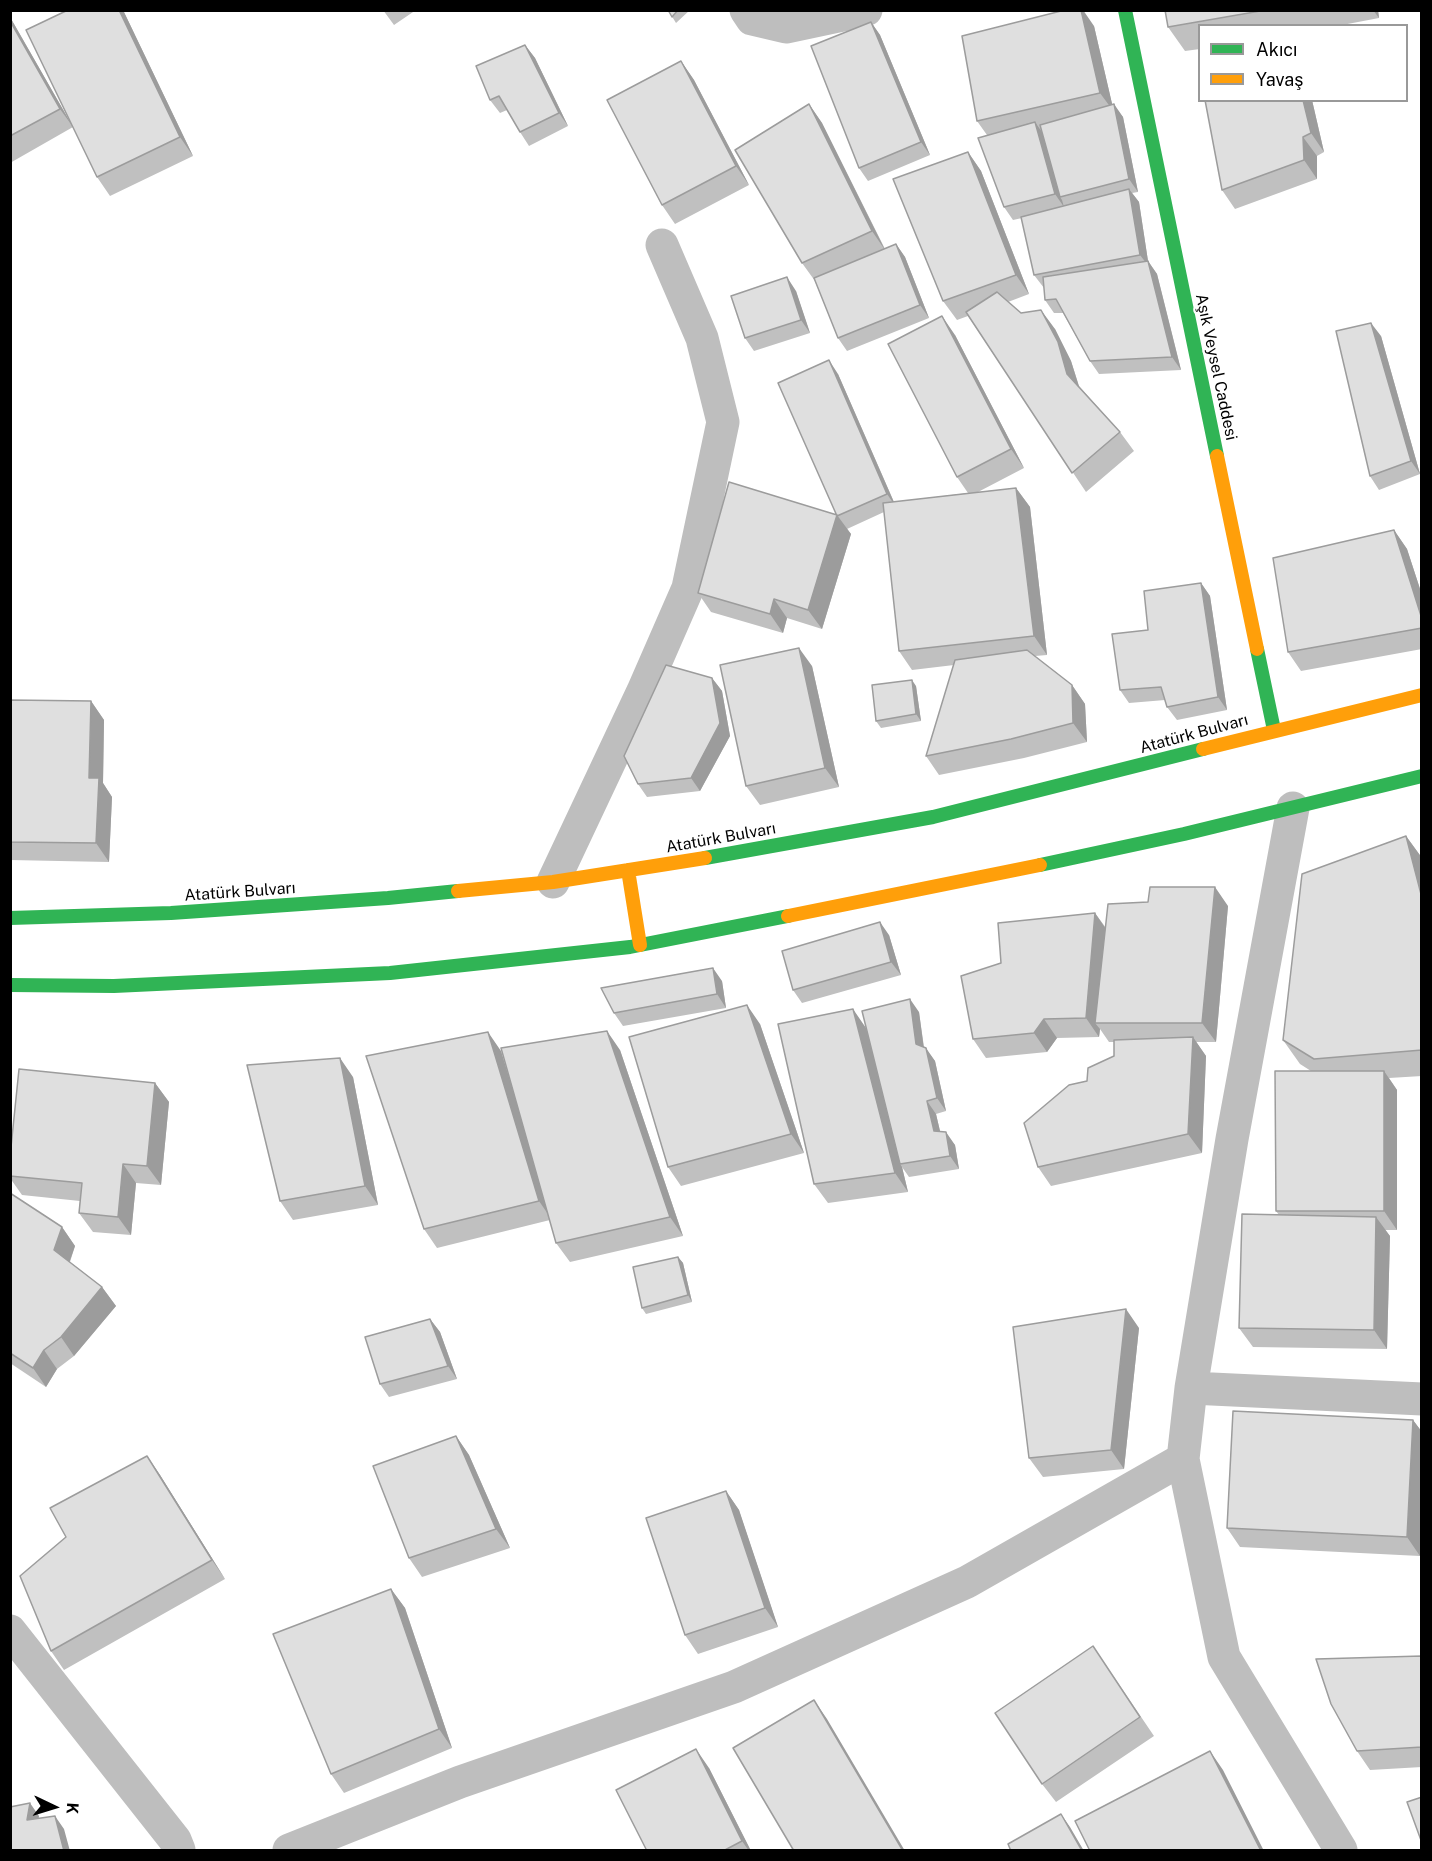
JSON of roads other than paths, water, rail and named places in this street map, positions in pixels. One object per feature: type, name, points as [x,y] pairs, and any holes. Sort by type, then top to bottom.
[{"type":"main road","name":"Aşık Veysel Caddesi","points":[[1125,10],[1274,730]]},
{"type":"main road","name":"Atatürk Bulvarı","points":[[10,918],[205,910],[388,898],[553,882],[730,854],[933,817],[1129,769],[1274,730],[1422,695]]},
{"type":"main road","points":[[11,988],[114,986],[390,973],[640,945],[1032,867],[1184,834],[1422,776]]},
{"type":"main road","points":[[628,870],[640,945]]},
{"type":"street","points":[[747,10],[752,19],[786,27],[866,10]]},
{"type":"street","points":[[553,882],[643,691],[688,588],[723,422],[702,338],[662,244]]},
{"type":"street","points":[[1293,808],[1234,1127],[1191,1388],[1183,1459],[1224,1657],[1341,1851]]},
{"type":"street","points":[[1191,1388],[1422,1400]]},
{"type":"street","points":[[289,1851],[460,1782],[734,1687],[967,1582],[1183,1459]]},
{"type":"street","points":[[10,1631],[175,1840],[179,1851]]}]
